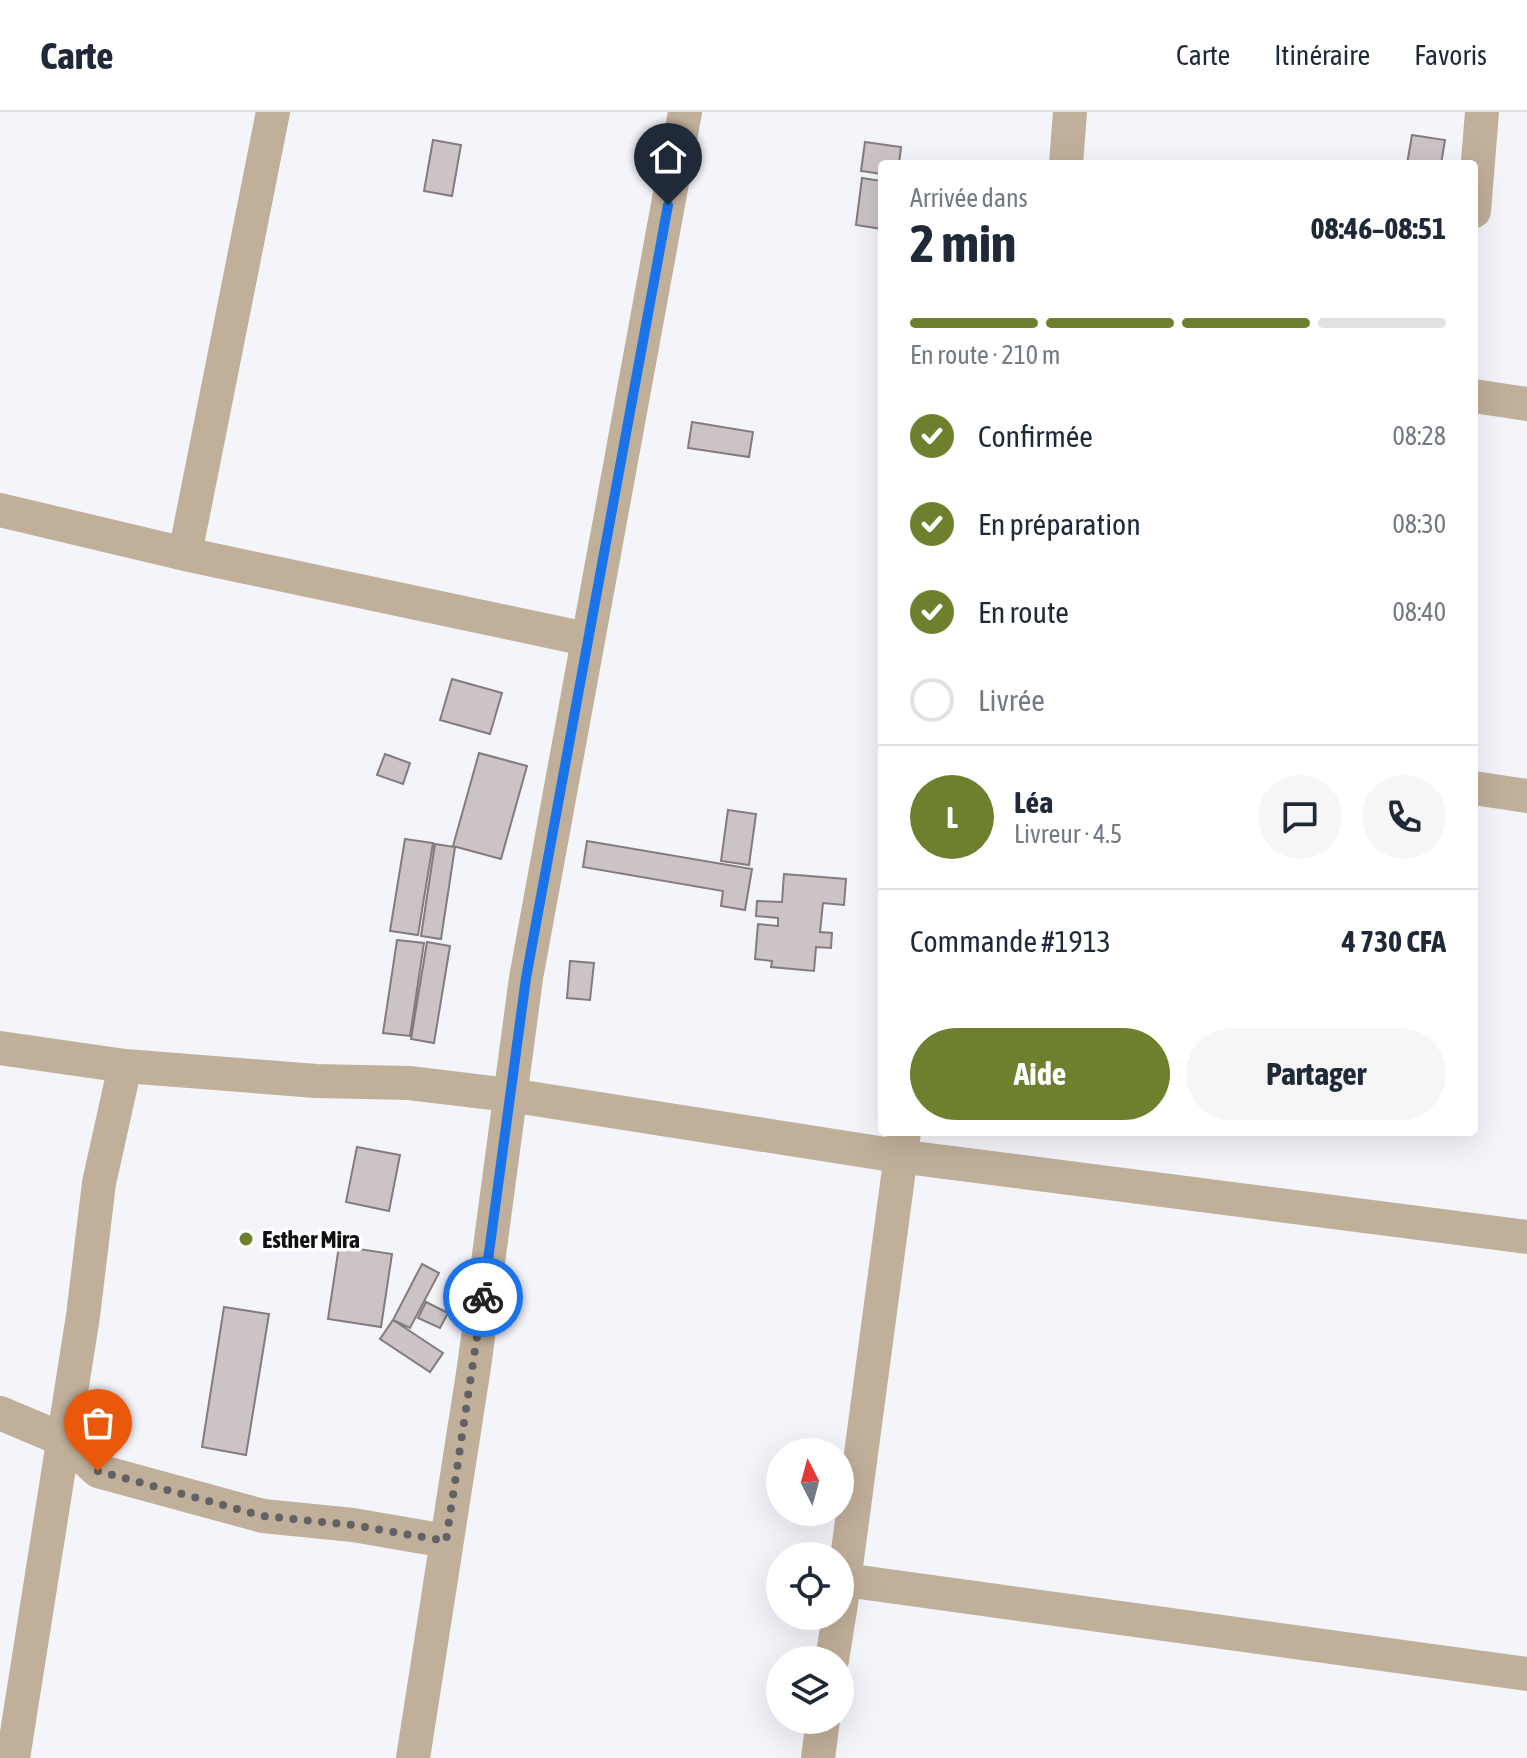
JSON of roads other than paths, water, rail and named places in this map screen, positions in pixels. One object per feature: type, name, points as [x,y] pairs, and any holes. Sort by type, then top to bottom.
[{"type":"street","points":[[185,554],[273,112]]},
{"type":"street","points":[[413,1758],[526,978],[685,112]]},
{"type":"street","points":[[1066,160],[1070,112]]},
{"type":"street","points":[[1478,162],[1482,112]]},
{"type":"street","points":[[1478,397],[1527,404]]},
{"type":"street","points":[[0,510],[185,554],[586,639]]},
{"type":"street","points":[[1478,789],[1527,796]]},
{"type":"street","points":[[0,1048],[125,1066],[316,1081],[409,1083],[510,1095],[901,1144],[1527,1237]]},
{"type":"street","points":[[13,1758],[64,1440],[99,1183],[125,1066]]},
{"type":"street","points":[[849,1542],[901,1144]]},
{"type":"street","points":[[0,1413],[64,1440],[98,1471],[263,1516],[353,1525],[446,1541]]},
{"type":"street","points":[[854,1603],[1527,1674]]},
{"type":"street","points":[[818,1758],[821,1734]]},
{"type":"place","name":"Esther Mira","points":[[246,1239]]}]
